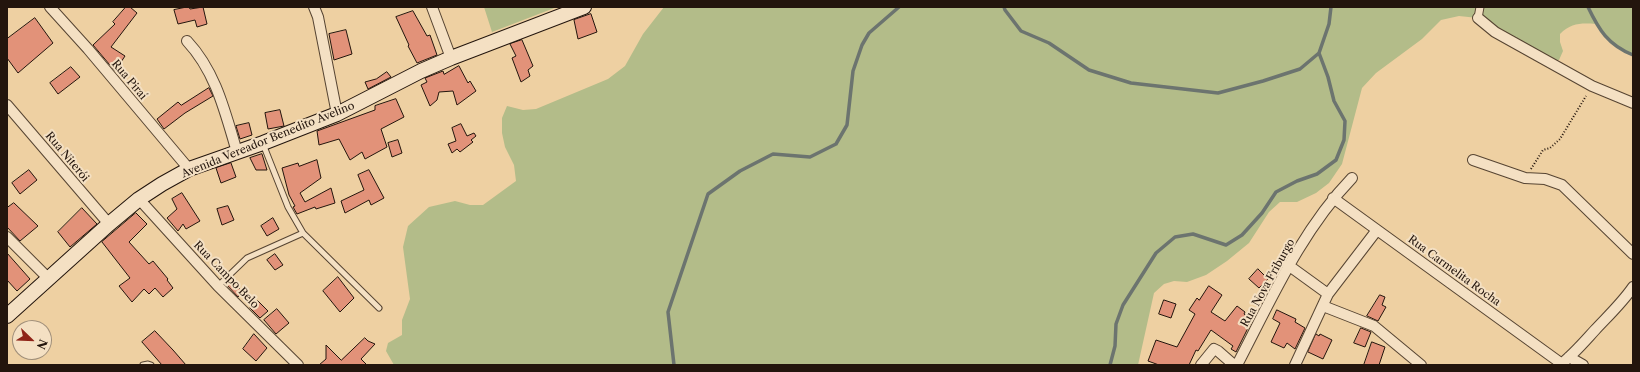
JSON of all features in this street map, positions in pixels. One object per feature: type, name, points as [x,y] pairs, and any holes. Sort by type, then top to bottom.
[{"type":"main road","name":"Avenida Vereador Benedito Avelino","points":[[7,316],[138,199],[189,169],[263,143],[337,114],[421,71],[451,58],[584,7]]},
{"type":"street","name":"Rua Piraí","points":[[50,7],[189,169]]},
{"type":"street","points":[[314,7],[318,17],[337,114]]},
{"type":"street","points":[[432,7],[451,58]]},
{"type":"street","points":[[1480,7],[1478,18],[1495,32],[1592,86],[1633,103]]},
{"type":"street","points":[[187,41],[197,52],[215,82],[237,152]]},
{"type":"street","name":"Rua Niterói","points":[[7,105],[109,224]]},
{"type":"street","points":[[1473,160],[1525,178],[1545,179],[1562,185],[1633,254]]},
{"type":"street","name":"Rua Nova Friburgo","points":[[1238,365],[1288,265],[1332,198],[1352,178]]},
{"type":"street","name":"Rua Carmelita Rocha","points":[[1332,198],[1564,362],[1583,365]]},
{"type":"street","name":"Rua Campo Belo","points":[[138,199],[218,286],[298,365]]},
{"type":"street","points":[[1295,365],[1328,294],[1377,230]]},
{"type":"street","points":[[7,237],[48,279]]},
{"type":"street","points":[[1288,265],[1328,294]]},
{"type":"street","points":[[1564,362],[1630,298],[1633,287]]},
{"type":"street","points":[[1323,306],[1374,326],[1421,365]]},
{"type":"street","points":[[1201,365],[1214,349],[1234,365]]},
{"type":"lane","points":[[263,143],[288,207],[303,233],[379,308]]},
{"type":"lane","points":[[218,286],[247,258],[303,233]]},
{"type":"lane","points":[[143,365],[151,365]]},
{"type":"path","points":[[1525,178],[1543,150],[1550,148],[1560,139],[1592,86]]},
{"type":"green space","points":[[484,7],[557,7],[492,32]]},
{"type":"green space","points":[[664,7],[1633,7],[1633,55],[1621,49],[1612,42],[1596,24],[1576,24],[1564,30],[1560,34],[1560,42],[1563,51],[1559,60],[1548,61],[1478,18],[1459,16],[1441,20],[1422,39],[1376,73],[1362,88],[1342,164],[1329,183],[1316,193],[1297,202],[1280,202],[1269,212],[1249,243],[1227,261],[1206,275],[1187,282],[1174,281],[1164,284],[1154,293],[1138,365],[394,365],[386,351],[388,343],[402,335],[402,320],[410,299],[403,247],[408,226],[429,207],[455,201],[470,205],[483,205],[516,181],[514,165],[505,147],[502,133],[502,118],[507,106],[523,110],[536,109],[608,79],[625,66],[643,34]]},
{"type":"building","points":[[126,7],[130,7],[137,13],[111,47],[125,56],[115,71],[93,45],[115,24],[113,22]]},
{"type":"building","points":[[187,7],[190,9],[203,7],[207,24],[197,27],[195,20],[178,24],[174,10]]},
{"type":"building","points":[[413,11],[427,36],[430,35],[437,55],[417,63],[396,17]]},
{"type":"building","points":[[591,14],[597,32],[578,39],[574,20]]},
{"type":"building","points":[[35,18],[53,43],[18,73],[7,58],[7,39]]},
{"type":"building","points":[[346,30],[352,54],[334,60],[329,34]]},
{"type":"building","points":[[522,40],[533,66],[528,70],[530,76],[521,82],[512,58],[516,56],[510,44]]},
{"type":"building","points":[[459,66],[468,83],[470,81],[476,91],[457,105],[453,91],[439,92],[437,100],[430,106],[421,85],[427,82],[425,78],[443,71],[444,74]]},
{"type":"building","points":[[71,67],[80,77],[58,94],[50,83]]},
{"type":"building","points":[[387,72],[391,77],[368,89],[365,82],[376,79]]},
{"type":"building","points":[[209,88],[213,96],[185,113],[164,129],[157,119],[178,102],[181,105]]},
{"type":"building","points":[[396,99],[404,117],[381,129],[387,147],[365,159],[362,152],[350,160],[339,139],[319,145],[317,131],[375,110],[375,106]]},
{"type":"building","points":[[280,110],[284,126],[268,129],[265,113]]},
{"type":"building","points":[[249,123],[252,135],[240,139],[236,126]]},
{"type":"building","points":[[461,124],[467,136],[474,133],[476,136],[471,140],[473,142],[460,152],[457,149],[452,153],[448,144],[456,141],[452,128]]},
{"type":"building","points":[[398,140],[402,153],[392,157],[388,143]]},
{"type":"building","points":[[262,154],[267,170],[256,170],[250,158]]},
{"type":"building","points":[[317,160],[321,178],[300,193],[305,202],[331,188],[335,203],[316,209],[315,207],[297,214],[293,207],[295,206],[289,195],[282,168],[298,163],[299,166]]},
{"type":"building","points":[[231,163],[236,177],[221,183],[216,168]]},
{"type":"building","points":[[29,170],[37,180],[20,194],[12,183]]},
{"type":"building","points":[[369,170],[384,198],[371,205],[369,200],[345,213],[341,201],[364,190],[358,175]]},
{"type":"building","points":[[182,193],[200,221],[186,229],[183,224],[178,231],[167,218],[177,209],[172,199]]},
{"type":"building","points":[[14,203],[38,226],[20,241],[7,227],[7,208]]},
{"type":"building","points":[[228,206],[234,220],[222,225],[217,209]]},
{"type":"building","points":[[82,208],[97,224],[70,247],[58,232]]},
{"type":"building","points":[[136,213],[147,224],[129,242],[149,264],[153,261],[168,279],[167,280],[173,288],[163,297],[155,288],[149,294],[144,289],[132,302],[119,286],[130,278],[102,242]]},
{"type":"building","points":[[273,218],[279,229],[267,236],[261,226]]},
{"type":"building","points":[[7,253],[30,279],[17,291],[7,280]]},
{"type":"building","points":[[275,254],[283,265],[275,270],[267,260]]},
{"type":"building","points":[[1258,269],[1268,279],[1259,288],[1249,279]]},
{"type":"building","points":[[338,277],[354,298],[340,312],[323,291]]},
{"type":"building","points":[[230,280],[241,290],[238,297],[226,284]]},
{"type":"building","points":[[1209,286],[1222,295],[1211,312],[1225,321],[1237,306],[1252,320],[1236,352],[1231,349],[1233,346],[1211,330],[1198,351],[1196,350],[1189,365],[1159,365],[1148,361],[1156,340],[1177,347],[1195,314],[1189,310],[1197,298],[1199,300]]},
{"type":"building","points":[[1380,295],[1385,297],[1382,305],[1386,307],[1378,321],[1367,316]]},
{"type":"building","points":[[1164,300],[1176,304],[1171,318],[1159,314]]},
{"type":"building","points":[[258,301],[268,311],[260,318],[250,308]]},
{"type":"building","points":[[277,309],[289,323],[276,334],[264,320]]},
{"type":"building","points":[[1277,310],[1296,319],[1295,322],[1305,328],[1295,349],[1287,343],[1284,348],[1271,342],[1280,323],[1273,319]]},
{"type":"building","points":[[1361,328],[1371,332],[1365,347],[1354,343]]},
{"type":"building","points":[[155,331],[186,365],[162,365],[142,342]]},
{"type":"building","points":[[254,334],[267,348],[256,361],[243,349]]},
{"type":"building","points":[[1316,334],[1319,336],[1320,334],[1332,340],[1323,359],[1308,352]]},
{"type":"building","points":[[365,338],[375,344],[361,359],[367,365],[319,365],[326,359],[326,345],[341,360]]},
{"type":"building","points":[[1372,342],[1385,347],[1379,365],[1364,365]]},
{"type":"waterway","points":[[674,365],[668,312],[708,194],[740,171],[773,154],[810,157],[836,144],[847,125],[853,71],[862,45],[869,33],[899,7]]},
{"type":"waterway","points":[[1004,7],[1021,31],[1049,43],[1089,70],[1131,83],[1218,93],[1300,69],[1319,53],[1329,24],[1331,7]]},
{"type":"waterway","points":[[1588,7],[1600,30],[1605,36],[1617,47],[1633,55]]},
{"type":"waterway","points":[[1110,365],[1115,346],[1116,324],[1123,305],[1156,253],[1175,237],[1193,234],[1226,245],[1242,235],[1262,213],[1276,192],[1297,181],[1317,174],[1336,160],[1344,140],[1345,121],[1334,101],[1328,77],[1319,53]]}]
